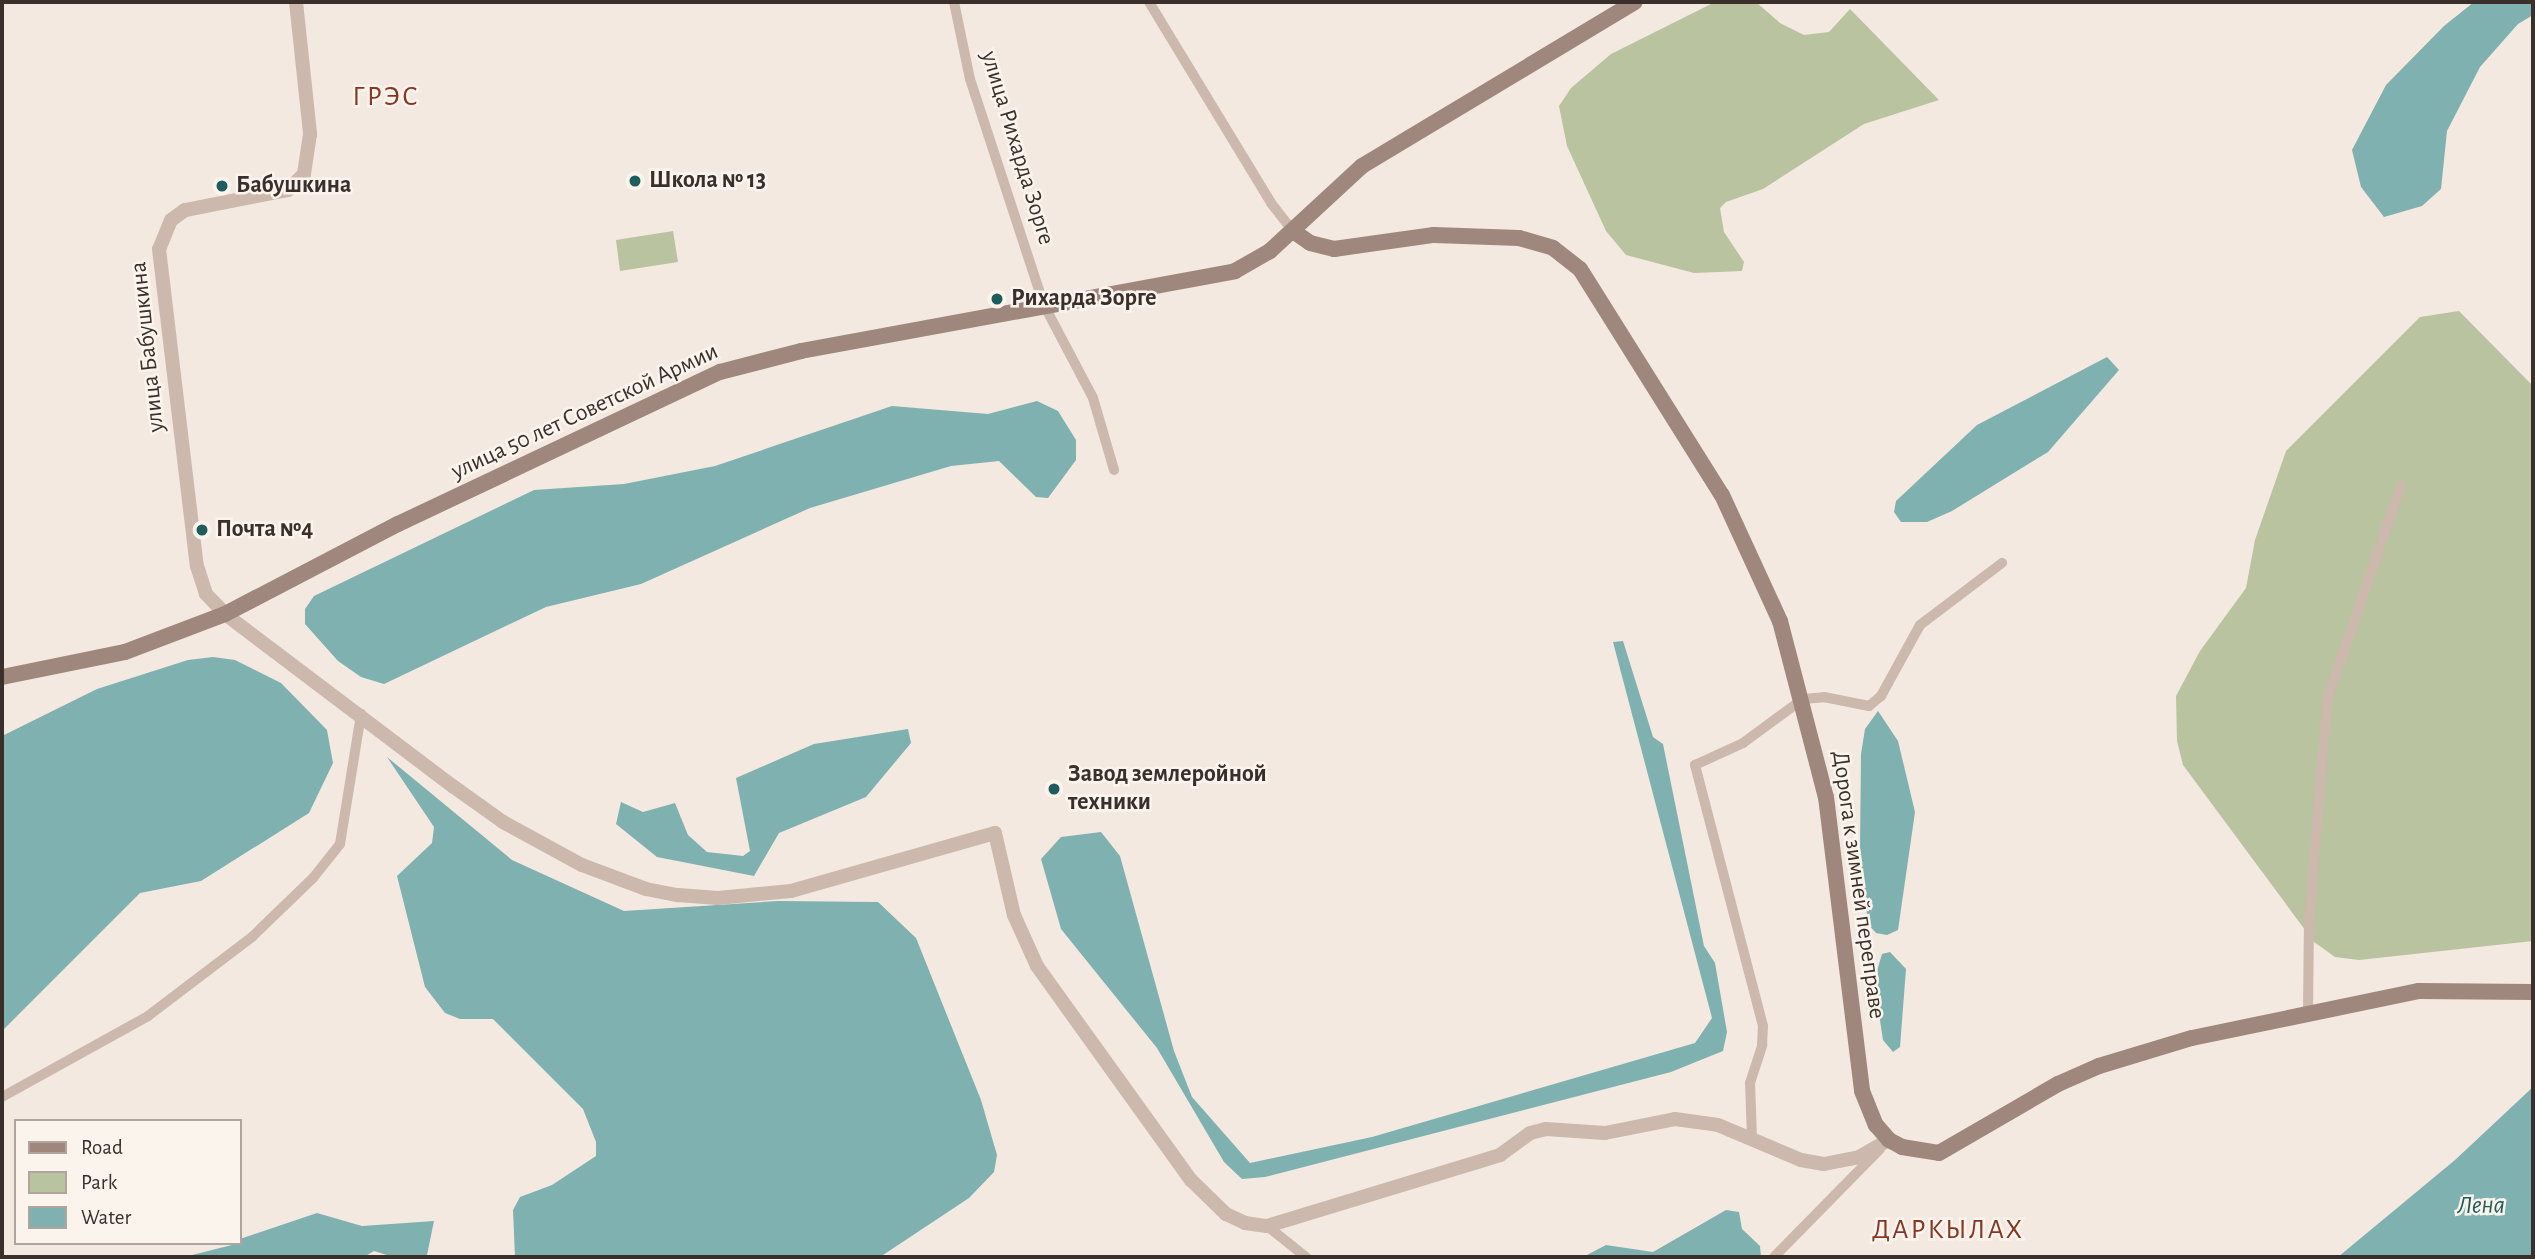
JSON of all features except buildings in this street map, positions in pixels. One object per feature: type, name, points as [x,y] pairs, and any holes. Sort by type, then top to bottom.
[{"type":"main road","name":"улица 50 лет Советской Армии","points":[[2,677],[125,652],[225,614],[398,524],[720,372],[801,351],[1044,305],[1145,291],[1235,271],[1270,251],[1362,166],[1635,2]]},
{"type":"main road","name":"Дорога к зимней переправе","points":[[1293,231],[1310,243],[1334,249],[1434,235],[1498,235],[1536,242],[1567,255],[1722,495],[1780,621],[1803,699],[1826,797],[1862,1091],[1876,1125],[1889,1140]]},
{"type":"main road","points":[[1889,1140],[1902,1147],[1939,1153],[2039,1093],[2099,1066],[2148,1049],[2419,991],[2533,992]]},
{"type":"street","name":"улица Бабушкина","points":[[296,2],[310,134],[304,174],[288,190],[185,210],[171,220],[159,249],[197,566],[206,594],[225,614],[503,822],[582,865],[646,890],[718,898],[778,893],[995,834],[1014,915],[1037,966],[1191,1180],[1226,1214],[1266,1226]]},
{"type":"street","name":"улица Рихарда Зорге","points":[[954,2],[970,79],[1044,305],[1093,398],[1114,470]]},
{"type":"street","points":[[1149,2],[1271,203],[1293,231]]},
{"type":"street","points":[[2308,1013],[2309,920],[2327,700],[2401,485]]},
{"type":"street","points":[[1752,1139],[1750,1083],[1762,1045],[1763,1026],[1695,765],[1743,743],[1803,699],[1824,697],[1869,706],[1881,696],[1920,625],[2002,563]]},
{"type":"street","points":[[2,1097],[148,1016],[252,937],[313,878],[340,844],[360,714]]},
{"type":"street","points":[[1266,1226],[1500,1155],[1530,1133],[1546,1129],[1605,1133],[1675,1119],[1718,1125],[1801,1160],[1824,1164],[1859,1157],[1889,1140]]},
{"type":"street","points":[[1774,1257],[1889,1140]]},
{"type":"street","points":[[1266,1226],[1306,1257]]},
{"type":"green space","points":[[1715,2],[1756,2],[1780,23],[1804,35],[1829,32],[1850,9],[1939,100],[1864,124],[1763,189],[1726,202],[1720,208],[1724,232],[1744,262],[1742,271],[1694,273],[1626,255],[1606,231],[1567,146],[1559,106],[1571,88],[1611,54]]},
{"type":"green space","points":[[673,231],[678,262],[620,271],[616,240]]},
{"type":"green space","points":[[2459,311],[2533,386],[2533,941],[2359,960],[2335,957],[2314,942],[2183,765],[2177,741],[2176,696],[2200,651],[2246,588],[2255,540],[2286,451],[2420,317]]},
{"type":"water","points":[[2474,2],[2533,2],[2533,15],[2518,24],[2480,67],[2447,131],[2441,189],[2422,206],[2384,217],[2361,187],[2352,150],[2386,85],[2444,26]]},
{"type":"water","points":[[2107,357],[2119,370],[2048,452],[1952,511],[1927,522],[1901,522],[1894,512],[1896,501],[1977,425]]},
{"type":"water","points":[[1037,401],[1058,411],[1076,440],[1076,460],[1048,498],[1036,497],[999,461],[951,466],[810,508],[641,584],[546,607],[384,684],[361,677],[338,661],[305,624],[305,609],[314,596],[534,490],[624,484],[715,466],[892,406],[988,414]]},
{"type":"water","points":[[1623,641],[1653,737],[1663,744],[1704,946],[1715,963],[1727,1032],[1723,1051],[1671,1072],[1265,1177],[1242,1179],[1224,1162],[1157,1048],[1061,929],[1041,859],[1061,837],[1101,832],[1120,856],[1174,1051],[1192,1097],[1250,1163],[1372,1137],[1695,1043],[1712,1018],[1613,642]]},
{"type":"water","points":[[213,657],[235,660],[281,683],[327,730],[333,763],[309,813],[201,881],[140,893],[2,1031],[2,736],[97,689],[188,660]]},
{"type":"water","points":[[1878,711],[1898,741],[1915,812],[1898,930],[1887,935],[1876,933],[1868,924],[1860,850],[1861,754],[1865,729]]},
{"type":"water","points":[[908,729],[911,743],[866,797],[779,833],[754,876],[657,857],[616,824],[621,802],[643,812],[675,803],[688,835],[707,852],[743,856],[750,851],[736,778],[814,744]]},
{"type":"water","points":[[387,757],[512,860],[624,911],[778,901],[878,902],[916,938],[981,1100],[997,1155],[994,1172],[969,1198],[880,1257],[515,1257],[513,1210],[520,1197],[552,1185],[596,1156],[596,1142],[583,1109],[493,1019],[460,1019],[445,1013],[425,987],[397,876],[432,843],[434,827]]},
{"type":"water","points":[[1890,952],[1906,969],[1900,1047],[1893,1052],[1883,1040],[1874,981],[1882,954]]},
{"type":"water","name":"Лена","points":[[2533,1087],[2533,1257],[2338,1257],[2455,1160]]},
{"type":"water","points":[[1726,1210],[1739,1212],[1742,1229],[1760,1246],[1761,1257],[1583,1257],[1606,1245],[1653,1252]]},
{"type":"water","points":[[317,1213],[362,1226],[434,1221],[427,1255],[393,1257],[374,1251],[364,1257],[184,1257],[242,1245],[242,1238]]},
{"type":"place","name":"Школа № 13","points":[[635,181]]},
{"type":"place","name":"Бабушкина","points":[[222,186]]},
{"type":"place","name":"Рихарда Зорге","points":[[997,299]]},
{"type":"place","name":"Почта №4","points":[[202,530]]},
{"type":"place","name":"Завод землеройной техники","points":[[1054,789]]},
{"type":"district","name":"ГРЭС","points":[[386,97]]},
{"type":"district","name":"ДАРКЫЛАХ","points":[[1948,1230]]}]
